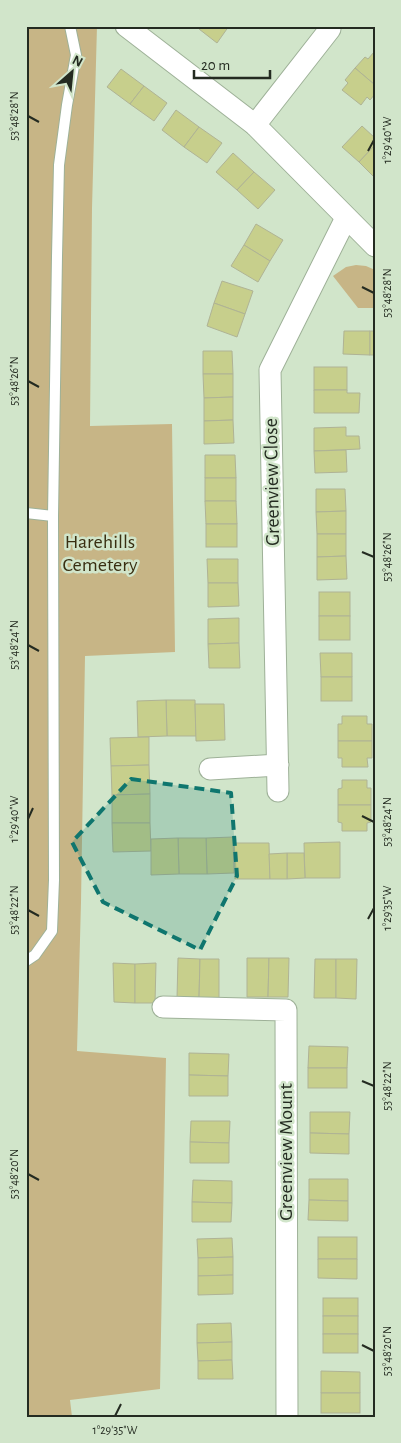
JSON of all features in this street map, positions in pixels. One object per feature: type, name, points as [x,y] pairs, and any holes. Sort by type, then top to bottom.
[{"type":"street","points":[[126,26],[255,125],[375,246]]},
{"type":"street","points":[[255,125],[330,29]]},
{"type":"street","name":"Greenview Close","points":[[278,791],[270,370],[346,218]]},
{"type":"street","points":[[210,769],[278,765]]},
{"type":"street","name":"Greenview Mount","points":[[163,1007],[286,1010],[287,1417]]},
{"type":"lane","points":[[26,961],[35,955],[52,931],[54,880],[53,516],[59,165],[66,105],[76,55],[70,26]]},
{"type":"lane","points":[[26,513],[53,516]]},
{"type":"highlighted area","points":[[131,779],[231,793],[237,876],[200,950],[103,902],[72,842]]},
{"type":"green space","name":"Harehills Cemetery","points":[[26,26],[97,26],[92,208],[90,426],[172,424],[175,652],[85,656],[77,1051],[166,1058],[160,1389],[70,1400],[72,1417],[26,1417]]},
{"type":"green space","points":[[366,266],[375,270],[375,308],[358,308],[333,276],[346,267]]},
{"type":"building","points":[[201,26],[229,26],[217,43],[199,29]]},
{"type":"building","points":[[374,52],[375,85],[355,68],[365,57],[368,59]]},
{"type":"building","points":[[355,68],[375,85],[375,94],[370,100],[367,97],[361,105],[342,90],[348,83],[345,80]]},
{"type":"building","points":[[121,69],[144,86],[130,104],[107,87]]},
{"type":"building","points":[[144,86],[167,103],[154,121],[130,104]]},
{"type":"building","points":[[176,110],[199,127],[184,147],[162,130]]},
{"type":"building","points":[[362,126],[375,138],[375,145],[359,162],[342,147]]},
{"type":"building","points":[[199,127],[222,143],[207,163],[184,147]]},
{"type":"building","points":[[375,145],[375,178],[359,162]]},
{"type":"building","points":[[233,153],[254,172],[237,190],[216,172]]},
{"type":"building","points":[[254,172],[275,190],[258,209],[237,190]]},
{"type":"building","points":[[256,224],[283,240],[270,261],[244,245]]},
{"type":"building","points":[[244,245],[270,261],[258,282],[231,266]]},
{"type":"building","points":[[222,281],[253,291],[245,314],[214,303]]},
{"type":"building","points":[[214,303],[245,314],[237,337],[207,326]]},
{"type":"building","points":[[344,331],[370,331],[370,355],[343,354]]},
{"type":"building","points":[[370,331],[375,331],[375,355],[370,355]]},
{"type":"building","points":[[203,351],[232,351],[233,374],[203,374]]},
{"type":"building","points":[[314,367],[347,367],[347,390],[314,390]]},
{"type":"building","points":[[203,374],[233,374],[233,397],[204,398]]},
{"type":"building","points":[[314,390],[347,390],[347,393],[360,393],[359,413],[314,413]]},
{"type":"building","points":[[233,397],[233,420],[204,421],[204,398]]},
{"type":"building","points":[[233,420],[234,443],[204,444],[204,421]]},
{"type":"building","points":[[346,427],[346,436],[359,436],[360,449],[314,451],[314,428]]},
{"type":"building","points":[[346,450],[347,472],[315,473],[314,451]]},
{"type":"building","points":[[205,455],[235,455],[236,478],[205,478]]},
{"type":"building","points":[[205,478],[236,478],[236,501],[205,501]]},
{"type":"building","points":[[316,489],[345,489],[346,511],[316,512]]},
{"type":"building","points":[[205,501],[236,501],[237,524],[206,524]]},
{"type":"building","points":[[346,511],[346,534],[317,534],[316,512]]},
{"type":"building","points":[[206,524],[237,524],[237,547],[206,547]]},
{"type":"building","points":[[317,534],[346,534],[346,556],[317,557]]},
{"type":"building","points":[[346,556],[347,579],[317,580],[317,557]]},
{"type":"building","points":[[207,559],[238,559],[238,583],[208,583]]},
{"type":"building","points":[[208,583],[238,583],[239,606],[208,607]]},
{"type":"building","points":[[319,592],[350,592],[350,616],[319,616]]},
{"type":"building","points":[[319,616],[350,616],[350,640],[319,640]]},
{"type":"building","points":[[239,618],[239,643],[208,644],[208,619]]},
{"type":"building","points":[[239,643],[240,668],[209,668],[208,644]]},
{"type":"building","points":[[320,653],[352,653],[352,677],[321,677]]},
{"type":"building","points":[[321,677],[352,677],[352,701],[321,701]]},
{"type":"building","points":[[166,700],[195,700],[196,736],[167,736]]},
{"type":"building","points":[[166,700],[167,736],[138,737],[137,701]]},
{"type":"building","points":[[195,704],[224,704],[225,740],[196,741]]},
{"type":"building","points":[[342,716],[367,716],[367,724],[372,724],[372,741],[338,741],[338,724],[342,724]]},
{"type":"building","points":[[149,737],[149,765],[111,766],[110,738]]},
{"type":"building","points":[[338,741],[372,741],[372,758],[367,758],[368,767],[342,767],[342,758],[338,758]]},
{"type":"building","points":[[149,765],[150,794],[112,795],[111,766]]},
{"type":"building","points":[[342,780],[367,780],[367,788],[371,788],[371,805],[338,805],[338,789],[342,788]]},
{"type":"building","points":[[150,794],[150,823],[112,823],[112,795]]},
{"type":"building","points":[[338,805],[371,805],[371,822],[367,823],[367,831],[342,831],[342,823],[338,822]]},
{"type":"building","points":[[112,823],[150,823],[151,851],[113,852]]},
{"type":"building","points":[[233,837],[234,873],[207,874],[206,838]]},
{"type":"building","points":[[178,838],[206,838],[207,874],[179,874]]},
{"type":"building","points":[[178,838],[179,874],[151,875],[151,839]]},
{"type":"building","points":[[340,842],[340,878],[305,878],[304,843]]},
{"type":"building","points":[[234,843],[269,843],[270,879],[235,879]]},
{"type":"building","points":[[287,853],[304,853],[305,878],[287,879]]},
{"type":"building","points":[[287,853],[287,879],[270,879],[269,854]]},
{"type":"building","points":[[178,958],[200,959],[199,998],[177,998]]},
{"type":"building","points":[[247,958],[269,958],[268,997],[247,997]]},
{"type":"building","points":[[269,958],[289,958],[288,997],[268,997]]},
{"type":"building","points":[[200,959],[219,959],[219,998],[199,998]]},
{"type":"building","points":[[315,959],[336,959],[336,998],[314,998]]},
{"type":"building","points":[[336,959],[357,959],[356,999],[336,998]]},
{"type":"building","points":[[113,963],[135,964],[135,1003],[114,1002]]},
{"type":"building","points":[[156,963],[155,1003],[135,1003],[135,964]]},
{"type":"building","points":[[309,1046],[348,1047],[347,1068],[308,1068]]},
{"type":"building","points":[[189,1053],[229,1054],[228,1076],[189,1075]]},
{"type":"building","points":[[308,1068],[347,1068],[347,1088],[308,1088]]},
{"type":"building","points":[[189,1075],[228,1076],[228,1096],[189,1096]]},
{"type":"building","points":[[310,1112],[350,1112],[349,1134],[310,1133]]},
{"type":"building","points":[[191,1121],[230,1121],[229,1143],[190,1142]]},
{"type":"building","points":[[310,1133],[349,1134],[349,1154],[310,1153]]},
{"type":"building","points":[[190,1142],[229,1143],[229,1163],[190,1163]]},
{"type":"building","points":[[309,1179],[348,1179],[348,1201],[309,1200]]},
{"type":"building","points":[[193,1180],[232,1181],[232,1203],[192,1202]]},
{"type":"building","points":[[309,1200],[348,1201],[348,1221],[308,1220]]},
{"type":"building","points":[[192,1202],[232,1203],[231,1222],[192,1222]]},
{"type":"building","points":[[318,1237],[357,1237],[357,1259],[318,1259]]},
{"type":"building","points":[[232,1238],[233,1257],[198,1258],[197,1239]]},
{"type":"building","points":[[233,1257],[233,1275],[198,1276],[198,1258]]},
{"type":"building","points":[[318,1259],[357,1259],[357,1279],[318,1278]]},
{"type":"building","points":[[233,1275],[233,1294],[198,1295],[198,1276]]},
{"type":"building","points":[[323,1298],[358,1298],[358,1316],[323,1316]]},
{"type":"building","points":[[323,1316],[358,1316],[358,1334],[323,1334]]},
{"type":"building","points":[[231,1323],[232,1342],[197,1343],[197,1324]]},
{"type":"building","points":[[323,1334],[358,1334],[358,1353],[323,1353]]},
{"type":"building","points":[[232,1342],[232,1360],[198,1361],[197,1343]]},
{"type":"building","points":[[232,1360],[233,1379],[198,1379],[198,1361]]},
{"type":"building","points":[[321,1371],[360,1372],[360,1393],[321,1393]]},
{"type":"building","points":[[321,1393],[360,1393],[360,1413],[321,1413]]}]
